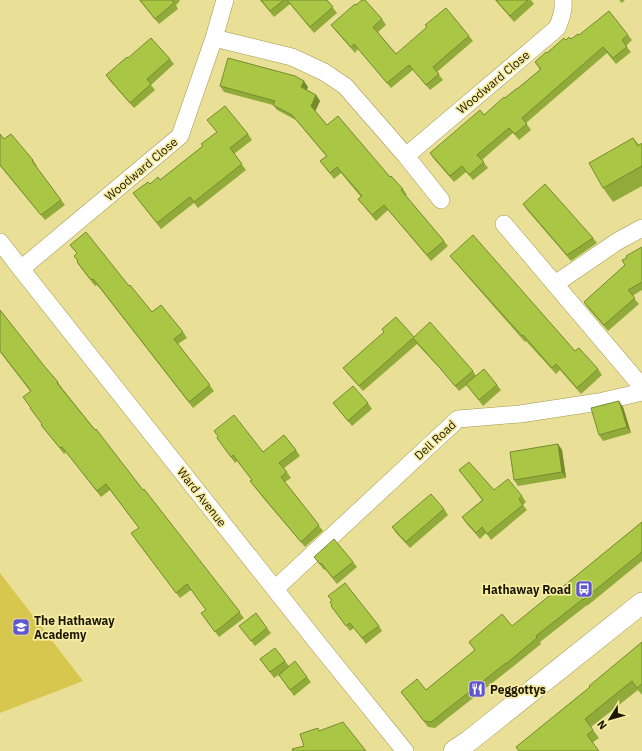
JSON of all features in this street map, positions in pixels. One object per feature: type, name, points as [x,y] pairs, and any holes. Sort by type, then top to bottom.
[{"type":"street","name":"Woodward Close","points":[[21,269],[180,136],[214,38],[225,0]]},
{"type":"street","name":"Woodward Close","points":[[406,156],[557,28],[563,15],[563,0]]},
{"type":"street","points":[[214,38],[292,57],[324,72],[345,86],[406,156],[441,200]]},
{"type":"street","points":[[504,224],[642,387]]},
{"type":"street","points":[[555,284],[618,240],[642,228]]},
{"type":"street","name":"Ward Avenue","points":[[0,242],[405,751]]},
{"type":"street","name":"Dell Road","points":[[275,589],[458,419],[520,414],[599,402],[642,392]]},
{"type":"street","points":[[454,751],[469,741],[642,603]]},
{"type":"shaded area","name":"The Hathaway Academy","points":[[0,573],[83,681],[0,713]]},
{"type":"building","points":[[140,0],[172,0],[174,3],[155,19]]},
{"type":"building","points":[[261,0],[284,0],[270,11]]},
{"type":"building","points":[[287,0],[327,0],[333,7],[310,27]]},
{"type":"building","points":[[362,0],[365,0],[382,19],[373,27],[396,54],[427,27],[425,25],[446,8],[469,36],[433,67],[439,74],[426,85],[409,65],[387,83],[354,44],[351,47],[331,25],[355,4],[356,5]]},
{"type":"building","points":[[496,0],[528,0],[510,16]]},
{"type":"building","points":[[609,11],[628,35],[622,40],[627,47],[613,58],[603,47],[522,118],[527,124],[515,134],[509,128],[477,155],[484,162],[469,175],[462,166],[450,176],[430,153],[480,110],[484,115],[504,97],[505,98],[517,89],[541,69],[535,62],[546,52],[547,53],[564,38],[566,40],[569,37],[571,39],[578,34],[579,35]]},
{"type":"building","points":[[151,38],[170,59],[147,79],[151,84],[130,103],[106,75]]},
{"type":"building","points":[[228,58],[295,76],[304,81],[301,87],[316,95],[311,106],[327,125],[338,116],[390,177],[391,176],[403,189],[401,190],[444,241],[427,255],[384,205],[372,215],[358,199],[362,196],[337,167],[330,173],[320,161],[327,156],[292,115],[273,105],[275,101],[220,86]]},
{"type":"building","points":[[225,106],[248,134],[230,148],[242,164],[194,202],[190,197],[157,223],[133,193],[148,182],[150,184],[158,177],[160,180],[203,146],[201,144],[217,132],[207,120]]},
{"type":"building","points":[[0,134],[4,139],[11,134],[33,160],[32,161],[61,200],[41,215],[0,165]]},
{"type":"building","points":[[633,138],[638,146],[642,143],[642,166],[603,188],[589,163]]},
{"type":"building","points":[[545,184],[593,238],[567,255],[523,204]]},
{"type":"building","points":[[86,232],[152,312],[161,305],[183,332],[174,339],[210,385],[189,402],[98,285],[93,279],[91,280],[77,262],[78,261],[74,256],[77,253],[70,245]]},
{"type":"building","points":[[473,235],[575,351],[579,348],[598,369],[577,388],[556,364],[552,368],[450,256]]},
{"type":"building","points":[[642,247],[642,282],[628,290],[635,298],[604,325],[584,302],[625,265],[622,260],[627,258],[626,256]]},
{"type":"building","points":[[0,310],[143,490],[144,489],[240,612],[215,632],[201,613],[206,610],[187,584],[176,593],[131,533],[139,528],[106,484],[97,491],[62,447],[60,448],[41,425],[42,424],[23,397],[31,391],[0,351]]},
{"type":"building","points":[[396,317],[414,337],[430,322],[473,371],[455,386],[413,338],[359,386],[343,368],[384,332],[382,329]]},
{"type":"building","points":[[484,369],[497,385],[479,400],[466,384]]},
{"type":"building","points":[[353,386],[368,403],[348,421],[333,403]]},
{"type":"building","points":[[619,401],[627,427],[599,435],[591,408]]},
{"type":"building","points":[[234,415],[263,452],[284,435],[296,450],[279,463],[287,472],[281,477],[319,525],[301,542],[250,481],[252,480],[233,455],[231,457],[217,438],[218,436],[214,431]]},
{"type":"building","points":[[558,444],[562,472],[514,480],[510,452]]},
{"type":"building","points":[[469,462],[494,490],[508,479],[522,496],[519,499],[523,505],[487,534],[482,527],[476,533],[462,517],[483,500],[459,470]]},
{"type":"building","points":[[431,494],[444,509],[406,542],[392,527]]},
{"type":"building","points":[[642,522],[642,552],[536,636],[537,638],[506,664],[431,722],[424,721],[401,692],[417,679],[426,690],[475,650],[469,642],[502,614],[512,626]]},
{"type":"building","points":[[334,539],[353,562],[333,578],[314,557]]},
{"type":"building","points":[[345,583],[379,626],[362,638],[350,623],[346,626],[331,606],[332,605],[330,602],[332,600],[328,596]]},
{"type":"building","points":[[256,613],[267,628],[251,641],[239,626]]},
{"type":"building","points":[[642,642],[642,684],[637,688],[632,681],[585,719],[593,730],[587,735],[599,751],[519,751],[516,747],[590,687],[589,686]]},
{"type":"building","points":[[275,648],[285,661],[270,672],[260,659]]},
{"type":"building","points":[[295,661],[307,677],[290,690],[279,675]]},
{"type":"building","points":[[343,722],[366,751],[293,751],[292,749],[304,746],[300,734],[318,728],[319,731]]},
{"type":"place","name":"Hathaway Road","points":[[584,589]]},
{"type":"place","name":"The Hathaway Academy","points":[[21,627]]},
{"type":"place","name":"Peggottys","points":[[477,689]]}]
